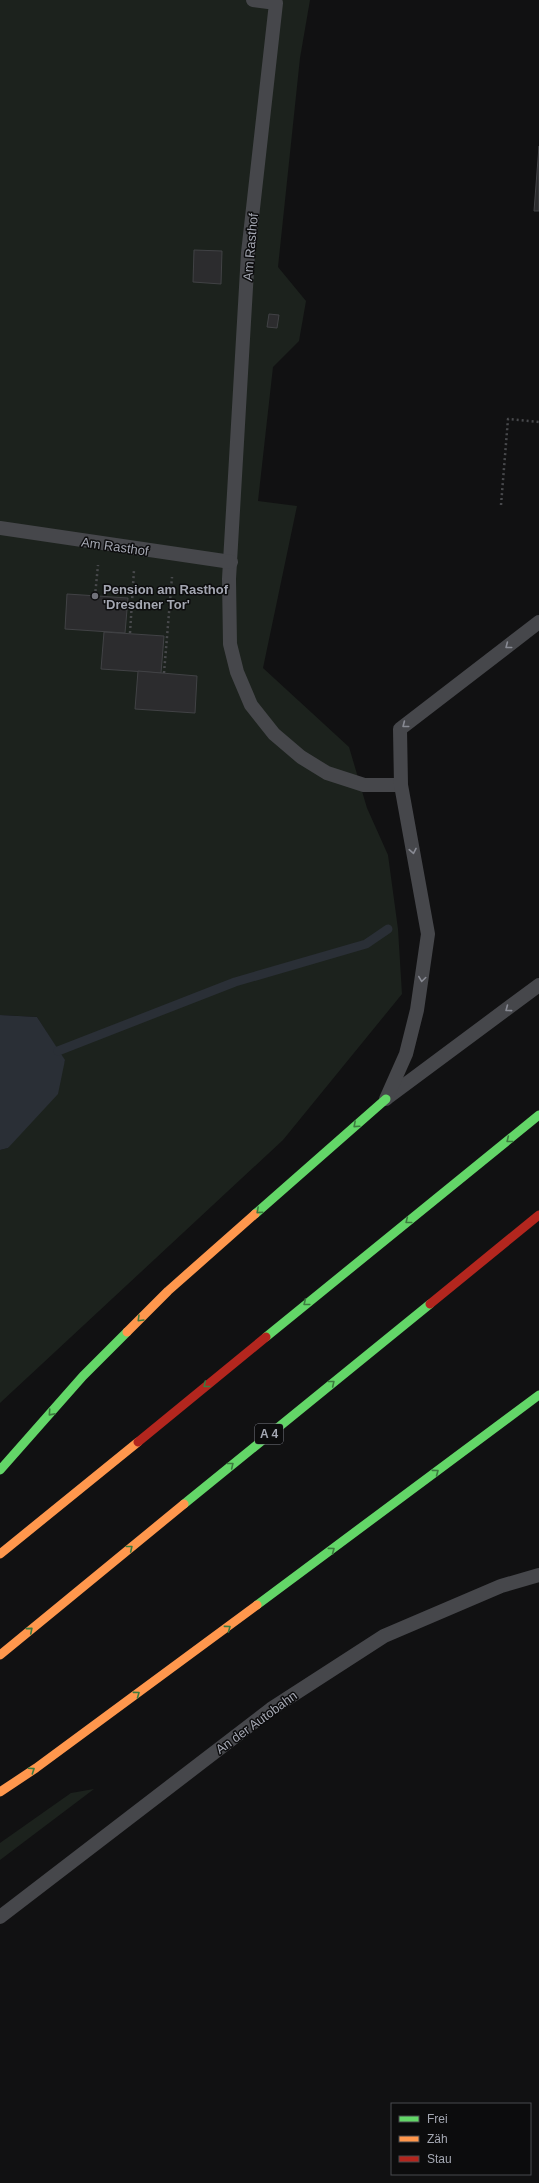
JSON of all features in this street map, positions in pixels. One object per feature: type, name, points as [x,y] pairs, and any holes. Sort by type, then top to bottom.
[{"type":"highway","points":[[0,1470],[83,1376],[168,1291],[386,1099]]},
{"type":"highway","points":[[0,1554],[539,1115]]},
{"type":"highway","name":"A 4","points":[[0,1655],[539,1215]]},
{"type":"highway","points":[[0,1792],[36,1768],[222,1632],[539,1396]]},
{"type":"lane","name":"Am Rasthof","points":[[0,528],[231,562],[248,253],[276,3],[253,0]]},
{"type":"lane","points":[[231,562],[229,579],[230,644],[237,672],[251,705],[274,734],[301,757],[327,773],[364,785],[400,785]]},
{"type":"lane","points":[[386,1099],[406,1054],[417,1010],[428,934],[400,785],[400,729],[539,622]]},
{"type":"lane","points":[[386,1099],[539,985]]},
{"type":"lane","name":"An der Autobahn","points":[[0,1917],[271,1709],[384,1636],[500,1586],[539,1575]]},
{"type":"path","points":[[501,505],[508,418],[539,422]]},
{"type":"path","points":[[95,596],[98,563]]},
{"type":"path","points":[[130,633],[134,570]]},
{"type":"path","points":[[164,674],[172,576]]},
{"type":"shaded area","points":[[0,0],[310,0],[300,58],[278,267],[306,301],[299,341],[273,367],[258,501],[297,506],[263,668],[349,747],[367,808],[388,855],[398,929],[402,994],[283,1140],[0,1403],[0,1150],[8,1148],[65,1061],[37,1017],[0,1015]]},
{"type":"shaded area","points":[[0,1015],[37,1017],[65,1060],[58,1094],[8,1148],[0,1150]]},
{"type":"shaded area","points":[[94,1789],[0,1860],[0,1843],[71,1793]]},
{"type":"building","points":[[539,146],[539,211],[534,211]]},
{"type":"building","points":[[194,250],[222,251],[221,284],[193,282]]},
{"type":"building","points":[[269,314],[279,315],[277,328],[267,327]]},
{"type":"building","points":[[67,594],[128,598],[125,633],[65,629]]},
{"type":"building","points":[[104,632],[164,636],[161,673],[101,669]]},
{"type":"building","points":[[138,671],[197,676],[195,713],[135,709]]},
{"type":"waterway","points":[[58,1051],[235,982],[366,944],[388,929]]},
{"type":"traffic: fast","points":[[255,1214],[386,1099]]},
{"type":"traffic: fast","points":[[266,1337],[539,1115]]},
{"type":"traffic: fast","points":[[184,1504],[430,1304]]},
{"type":"traffic: fast","points":[[0,1470],[83,1376],[127,1332]]},
{"type":"traffic: fast","points":[[257,1605],[539,1395]]},
{"type":"traffic: slow","points":[[127,1332],[168,1291],[255,1214]]},
{"type":"traffic: slow","points":[[0,1554],[138,1442]]},
{"type":"traffic: slow","points":[[0,1655],[184,1504]]},
{"type":"traffic: slow","points":[[0,1792],[36,1768],[257,1605]]},
{"type":"traffic: jam","points":[[430,1304],[539,1215]]},
{"type":"traffic: jam","points":[[138,1442],[266,1337]]},
{"type":"place","name":"Pension am Rasthof 'Dresdner Tor'","points":[[95,596]]}]
